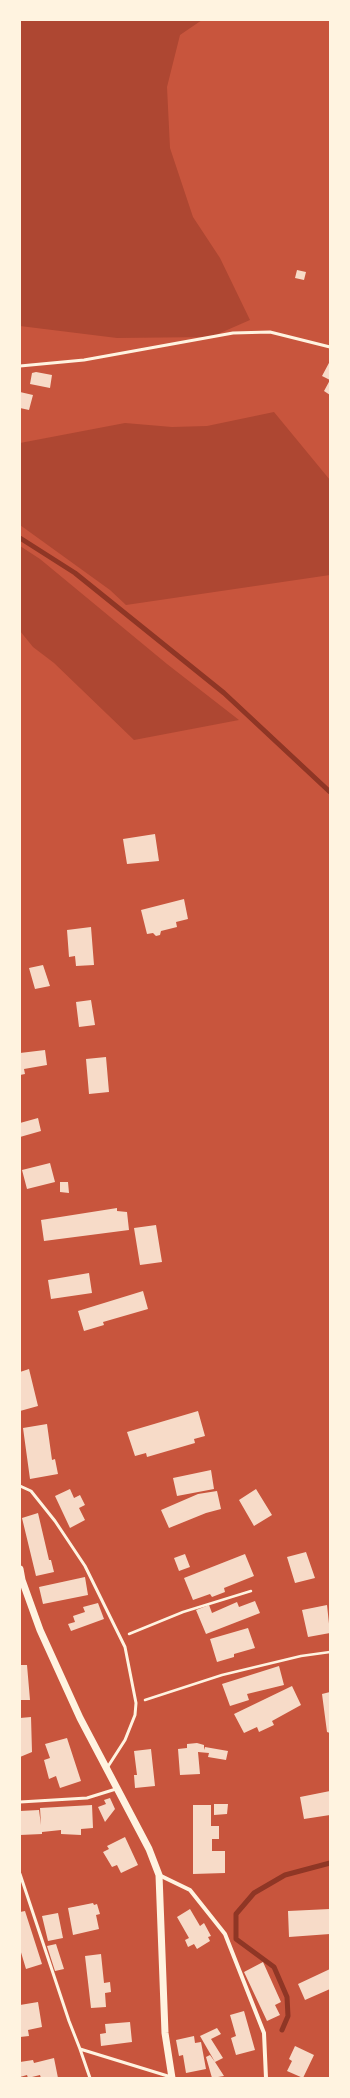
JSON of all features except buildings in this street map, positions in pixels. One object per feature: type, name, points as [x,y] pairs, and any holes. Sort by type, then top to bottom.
[{"type":"street","points":[[20,1570],[21,1580],[40,1630],[80,1718],[149,1849],[159,1875],[165,2033],[172,2078]]},
{"type":"street","points":[[159,1875],[190,1890],[225,1934],[264,2033],[266,2078]]},
{"type":"lane","points":[[20,366],[84,360],[233,333],[270,332],[330,347]]},
{"type":"lane","points":[[20,1486],[31,1490],[55,1521],[85,1566],[125,1646],[136,1704],[135,1715],[125,1740],[106,1768]]},
{"type":"lane","points":[[20,1802],[87,1798],[118,1789]]},
{"type":"lane","points":[[20,1874],[90,2078]]},
{"type":"lane","points":[[80,2049],[172,2078]]},
{"type":"path","points":[[121,1637],[183,1612],[251,1591]]},
{"type":"path","points":[[136,1704],[222,1675],[301,1656],[330,1652]]},
{"type":"shaded area","points":[[20,20],[202,20],[180,35],[167,87],[170,148],[193,217],[220,258],[250,320],[211,337],[117,338],[20,326]]},
{"type":"shaded area","points":[[274,412],[330,480],[330,575],[126,605],[110,590],[20,525],[20,443],[125,423],[172,427],[207,426]]},
{"type":"shaded area","points":[[20,546],[40,559],[167,664],[239,720],[134,740],[54,663],[33,647],[20,631]]},
{"type":"waterway","points":[[20,538],[75,573],[224,693],[330,792]]},
{"type":"waterway","points":[[282,2030],[288,2016],[287,1997],[274,1967],[236,1939],[236,1914],[254,1893],[285,1875],[330,1863]]}]
